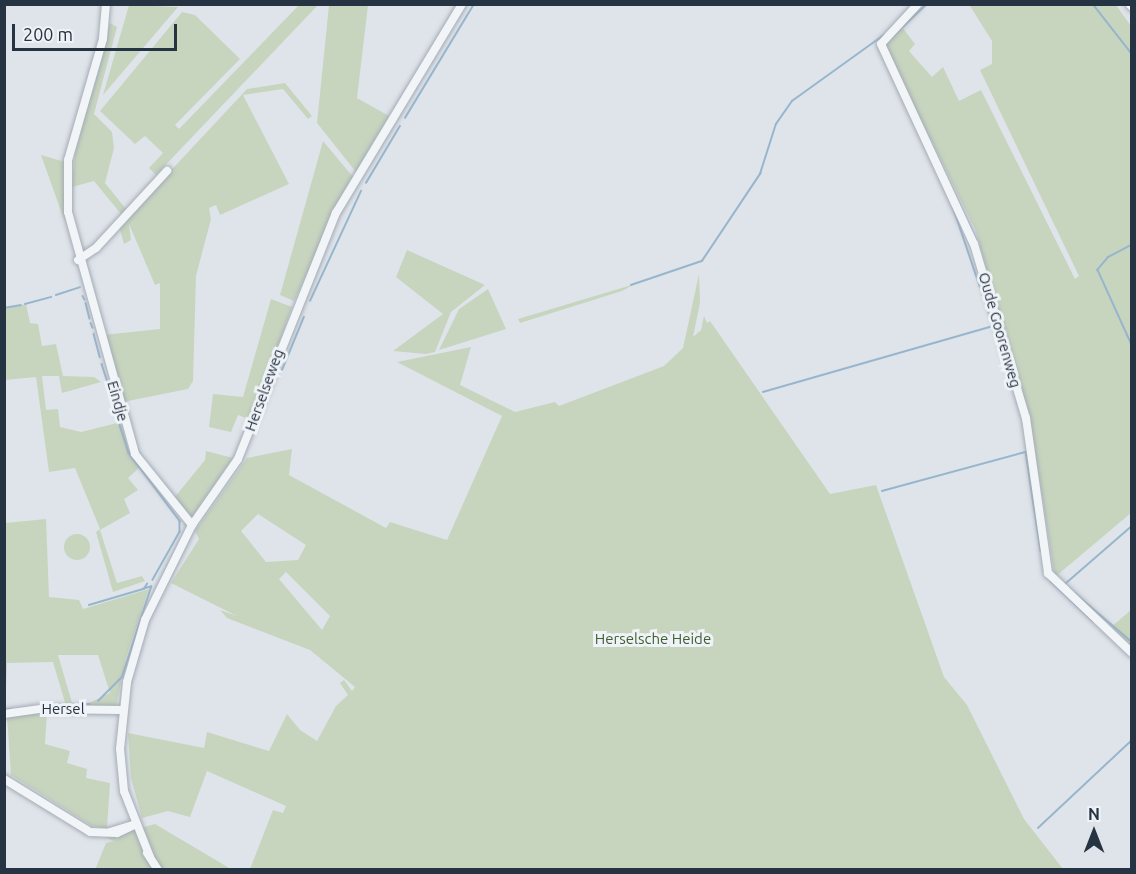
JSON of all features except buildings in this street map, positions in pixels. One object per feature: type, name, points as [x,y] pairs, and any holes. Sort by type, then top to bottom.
[{"type":"street","name":"Eindje","points":[[106,4],[103,39],[68,160],[68,212],[78,260],[135,454],[192,525]]},
{"type":"street","name":"Herselseweg","points":[[158,870],[133,825],[124,791],[122,710],[145,620],[192,525],[241,453],[336,213],[462,4]]},
{"type":"street","name":"Oude Goorenweg","points":[[918,4],[881,44],[974,244],[1026,418],[1048,573],[1131,653]]},
{"type":"street","points":[[78,260],[96,248],[167,171]]},
{"type":"street","name":"Hersel","points":[[4,714],[41,709],[122,710]]},
{"type":"street","points":[[4,779],[78,827],[108,833],[133,825]]},
{"type":"green space","points":[[129,5],[178,7],[103,95],[123,26]]},
{"type":"green space","points":[[299,5],[318,5],[156,175],[149,168],[163,153],[145,136],[135,144],[100,111],[182,12],[195,15],[240,59],[175,125],[179,129]]},
{"type":"green space","points":[[329,5],[368,5],[357,98],[389,116],[356,172],[317,123]]},
{"type":"green space","points":[[1116,5],[1131,26],[1131,513],[1055,577],[1029,414],[975,229],[884,44],[902,27],[915,44],[909,51],[932,77],[943,67],[959,101],[981,90],[1075,279],[1079,276],[980,70],[992,64],[992,41],[970,6]]},
{"type":"green space","points":[[110,23],[117,27],[94,114],[112,132],[114,148],[105,183],[126,209],[121,214],[94,181],[72,187],[75,153]]},
{"type":"green space","points":[[285,83],[312,116],[308,119],[283,89],[243,95],[289,184],[220,215],[216,205],[209,208],[211,219],[196,276],[193,381],[188,389],[123,402],[103,335],[160,329],[160,283],[155,285],[129,224],[131,240],[124,244],[119,226],[247,89]]},
{"type":"green space","points":[[323,141],[353,177],[294,301],[280,295]]},
{"type":"green space","points":[[41,155],[65,162],[67,224],[62,214]]},
{"type":"green space","points":[[407,250],[485,285],[451,312],[435,352],[426,354],[393,351],[443,314],[396,277]]},
{"type":"green space","name":"Herselsche Heide","points":[[699,274],[700,303],[693,337],[701,330],[704,316],[707,323],[710,321],[830,494],[876,485],[944,677],[967,705],[1024,819],[1063,869],[250,869],[273,810],[283,813],[286,806],[207,771],[190,817],[168,811],[142,818],[131,778],[128,733],[204,748],[207,732],[269,751],[287,714],[300,730],[317,741],[336,706],[348,695],[340,683],[344,680],[352,691],[355,687],[310,650],[227,618],[220,610],[237,616],[171,583],[199,539],[195,531],[247,458],[292,449],[289,475],[386,528],[390,522],[447,540],[502,416],[397,362],[471,347],[460,385],[515,412],[555,402],[559,406],[664,366],[683,348]],"holes":[[[258,514],[306,545],[298,560],[266,562],[241,531]],[[286,572],[330,616],[322,630],[279,579]]]},
{"type":"green space","points":[[635,284],[622,291],[520,323],[518,319]]},
{"type":"green space","points":[[488,289],[506,329],[439,350],[459,309]]},
{"type":"green space","points":[[271,299],[292,307],[251,420],[238,415],[231,432],[209,427],[213,394],[243,397]]},
{"type":"green space","points":[[26,304],[30,323],[38,324],[42,346],[56,344],[63,376],[94,377],[101,382],[62,393],[59,376],[42,376],[46,410],[58,409],[60,427],[81,432],[121,422],[128,448],[140,467],[128,478],[138,490],[124,499],[130,513],[100,530],[117,583],[142,576],[145,581],[113,592],[96,532],[100,529],[75,468],[49,472],[36,377],[5,380],[4,309]]},
{"type":"green space","points":[[206,451],[233,458],[192,518],[174,498],[205,460]]},
{"type":"green space","points":[[46,519],[49,597],[79,600],[83,609],[149,589],[126,658],[116,706],[81,707],[110,693],[98,655],[58,655],[73,706],[66,706],[53,662],[7,663],[5,712],[5,523]]},
{"type":"green space","points":[[77,534],[86,538],[90,547],[86,556],[77,560],[68,556],[64,547],[68,538]]},
{"type":"green space","points":[[1131,610],[1131,642],[1130,644],[1111,627]]},
{"type":"green space","points":[[47,712],[45,744],[70,751],[67,763],[87,769],[86,778],[110,783],[107,828],[92,826],[11,775],[7,716]]},
{"type":"green space","points":[[155,824],[231,869],[95,870],[106,843],[114,841],[106,838]]},
{"type":"waterway","points":[[405,118],[474,4]]},
{"type":"waterway","points":[[890,39],[927,4]]},
{"type":"waterway","points":[[1093,4],[1132,54]]},
{"type":"waterway","points":[[631,285],[702,261],[760,174],[776,124],[792,101],[884,35]]},
{"type":"waterway","points":[[912,102],[973,234]]},
{"type":"waterway","points":[[366,183],[400,126]]},
{"type":"waterway","points":[[310,301],[361,191]]},
{"type":"waterway","points":[[763,392],[993,326],[953,208]]},
{"type":"waterway","points":[[1132,245],[1108,258],[1098,270],[1132,345]]},
{"type":"waterway","points":[[56,295],[80,287]]},
{"type":"waterway","points":[[83,296],[85,300]]},
{"type":"waterway","points":[[25,304],[51,297]]},
{"type":"waterway","points":[[86,303],[90,319]]},
{"type":"waterway","points":[[4,308],[21,305]]},
{"type":"waterway","points":[[282,370],[304,317]]},
{"type":"waterway","points":[[91,323],[93,328]]},
{"type":"waterway","points":[[94,334],[100,357]]},
{"type":"waterway","points":[[102,364],[109,386]]},
{"type":"waterway","points":[[110,392],[115,407]]},
{"type":"waterway","points":[[116,413],[129,453],[180,521],[180,532],[153,580]]},
{"type":"waterway","points":[[882,491],[1026,452],[1041,551]]},
{"type":"waterway","points":[[1065,584],[1132,526]]},
{"type":"waterway","points":[[1051,581],[1093,621]]},
{"type":"waterway","points":[[98,701],[122,677],[151,587],[144,589],[147,584]]},
{"type":"waterway","points":[[1069,588],[1132,642]]},
{"type":"waterway","points":[[89,605],[143,589]]},
{"type":"waterway","points":[[41,705],[90,704]]},
{"type":"waterway","points":[[5,710],[11,709]]},
{"type":"waterway","points":[[1038,828],[1132,740]]}]
